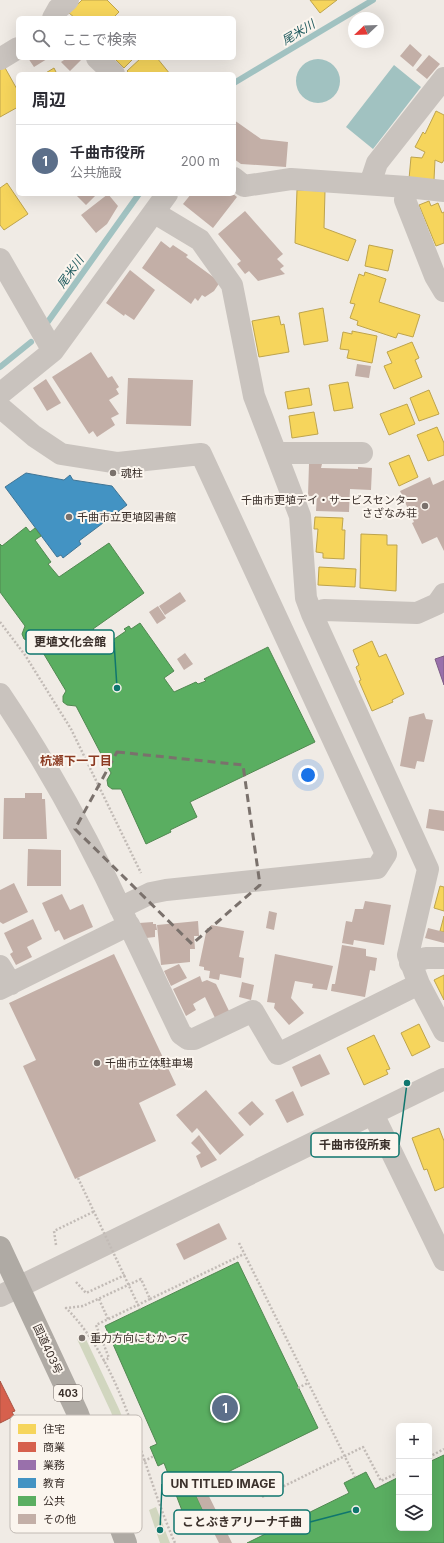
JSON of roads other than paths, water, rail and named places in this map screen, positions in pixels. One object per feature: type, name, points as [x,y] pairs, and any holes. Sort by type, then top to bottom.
[{"type":"highway","name":"国道403号","points":[[0,1247],[78,1415]]},
{"type":"highway","name":"国道403号","points":[[122,1533],[126,1543]]},
{"type":"street","points":[[51,13],[68,0]]},
{"type":"street","points":[[0,59],[16,49]]},
{"type":"street","points":[[99,60],[112,72]]},
{"type":"street","points":[[370,184],[377,163],[444,78]]},
{"type":"street","points":[[236,180],[244,186],[291,179],[444,191]]},
{"type":"street","points":[[407,187],[406,200],[434,276],[444,291]]},
{"type":"street","points":[[0,394],[53,351],[155,213],[166,196]]},
{"type":"street","points":[[155,213],[200,240],[232,285],[254,396],[300,516],[306,598],[428,869],[408,955],[419,984],[444,1031]]},
{"type":"street","points":[[0,258],[53,351]]},
{"type":"street","points":[[0,407],[34,436],[62,454],[118,463],[201,454],[386,854],[377,868],[166,890],[151,893],[125,916],[4,979]]},
{"type":"street","points":[[276,453],[362,453]]},
{"type":"street","points":[[312,614],[324,610],[418,613],[438,604],[444,594]]},
{"type":"street","points":[[0,694],[22,727],[57,786],[125,916],[182,1034],[188,1038],[194,1039],[253,1011],[278,1054],[419,984]]},
{"type":"street","points":[[410,963],[426,958],[444,958]]},
{"type":"street","points":[[0,1296],[444,1079]]},
{"type":"street","points":[[373,1114],[444,1260]]},
{"type":"water","points":[[318,59],[330,63],[336,69],[340,81],[336,93],[330,99],[318,103],[306,99],[300,93],[296,81],[300,69],[306,63]]},
{"type":"water","points":[[394,65],[421,87],[373,149],[346,127]]},
{"type":"waterway","name":"尾米川","points":[[236,82],[373,0]]},
{"type":"waterway","name":"尾米川","points":[[47,323],[138,196]]},
{"type":"waterway","name":"尾米川","points":[[0,367],[31,342]]},
{"type":"place","name":"魂柱","points":[[113,473]]},
{"type":"place","name":"千曲市更埴デイ・サービスセンター さざなみ荘","points":[[425,506]]},
{"type":"place","name":"千曲市立更埴図書館","points":[[69,517]]},
{"type":"place","name":"更埴文化会館","points":[[117,688]]},
{"type":"place","name":"千曲市立体駐車場","points":[[97,1063]]},
{"type":"place","name":"千曲市役所東","points":[[407,1083]]},
{"type":"place","name":"重力方向にむかって","points":[[82,1338]]},
{"type":"place","name":"千曲市役所","points":[[225,1408]]},
{"type":"place","name":"ことぶきアリーナ千曲","points":[[356,1510]]},
{"type":"place","name":"UN TITLED IMAGE","points":[[160,1530]]},
{"type":"district","name":"杭瀬下一丁目","points":[[76,760]]}]
